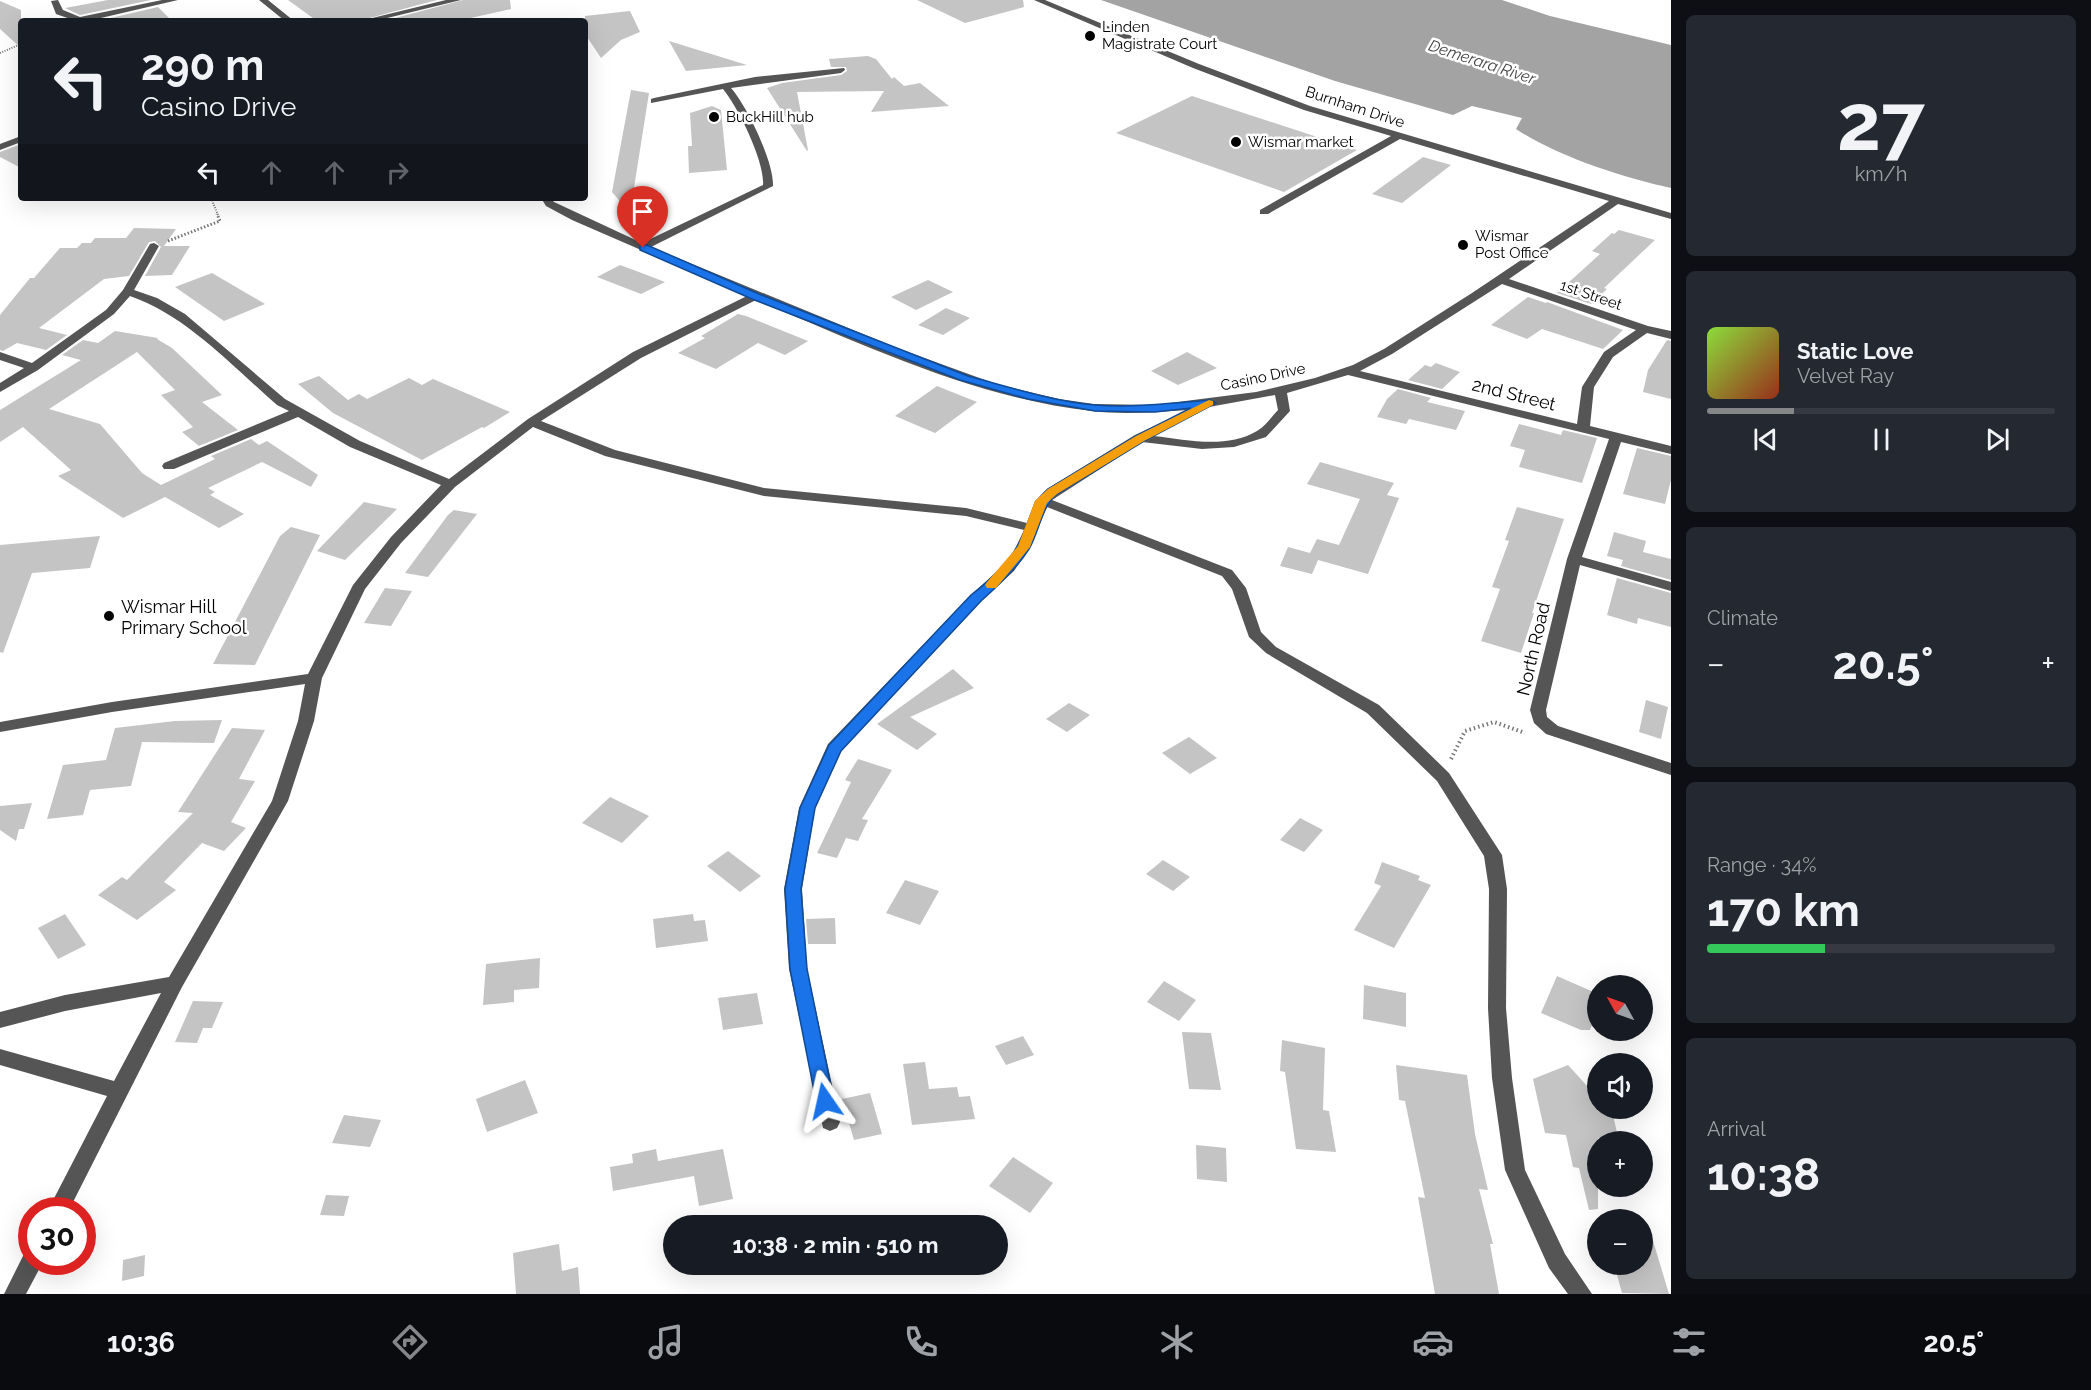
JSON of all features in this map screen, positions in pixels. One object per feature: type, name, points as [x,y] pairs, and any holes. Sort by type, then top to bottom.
[{"type":"street","points":[[91,18],[174,0]]},
{"type":"street","points":[[263,0],[286,18]]},
{"type":"street","points":[[377,18],[458,0]]},
{"type":"street","name":"Burnham Drive","points":[[1038,0],[1307,108],[1671,216]]},
{"type":"street","points":[[55,1],[58,12],[77,18]]},
{"type":"street","points":[[654,101],[724,86],[841,70]]},
{"type":"street","points":[[643,248],[768,186],[770,179],[765,162],[731,93],[724,86]]},
{"type":"street","points":[[1264,212],[1398,136]]},
{"type":"street","points":[[0,147],[18,140]]},
{"type":"street","name":"Casino Drive","points":[[548,201],[588,225],[755,296],[964,378],[1028,395],[1095,408],[1155,408],[1211,403],[1280,390],[1348,372],[1384,353],[1502,280],[1617,200]]},
{"type":"street","points":[[0,388],[34,368],[110,312],[128,291],[154,246]]},
{"type":"street","name":"1st Street","points":[[1502,280],[1645,329],[1671,335]]},
{"type":"street","points":[[128,291],[153,300],[181,316],[281,402],[355,444],[450,484]]},
{"type":"street","points":[[65,1197],[175,983],[280,801],[306,721],[314,678],[358,588],[396,540],[450,484],[532,422],[637,356],[755,296]]},
{"type":"street","points":[[1583,429],[1588,387],[1608,355],[1645,329]]},
{"type":"street","points":[[0,356],[34,368]]},
{"type":"street","name":"2nd Street","points":[[1348,372],[1671,450]]},
{"type":"street","points":[[1140,438],[1226,445],[1243,443],[1263,433],[1284,411],[1280,390]]},
{"type":"street","points":[[830,1122],[798,969],[793,889],[807,808],[834,748],[976,598],[993,584],[1024,547],[1042,501],[1052,492],[1140,438],[1211,403]]},
{"type":"street","points":[[169,466],[298,412]]},
{"type":"street","points":[[532,422],[610,453],[764,492],[966,512],[1032,528]]},
{"type":"street","name":"North Road","points":[[1552,730],[1540,719],[1538,710],[1574,559],[1616,437]]},
{"type":"street","points":[[1042,501],[1227,573],[1239,588],[1254,634],[1271,650],[1373,709],[1443,777],[1493,855],[1498,889],[1497,1008],[1502,1078],[1515,1170],[1557,1261],[1581,1294]]},
{"type":"street","points":[[1574,559],[1671,587]]},
{"type":"street","points":[[0,727],[111,707],[314,678]]},
{"type":"street","points":[[1552,730],[1671,769]]},
{"type":"street","points":[[0,1020],[41,1007],[82,998],[175,983]]},
{"type":"street","points":[[0,1057],[120,1090]]},
{"type":"street","points":[[15,1294],[25,1275]]},
{"type":"path","points":[[0,53],[18,45]]},
{"type":"path","points":[[154,246],[220,221],[212,201]]},
{"type":"path","points":[[1443,777],[1465,732],[1494,722],[1521,732],[1536,734],[1552,730]]},
{"type":"water","name":"Demerara River","points":[[1101,0],[1502,0],[1550,16],[1671,45],[1671,188],[1612,172],[1550,148],[1516,129],[1522,118],[1472,106],[1453,115],[1335,81]]},
{"type":"building","points":[[108,0],[151,0],[80,15],[65,8]]},
{"type":"building","points":[[288,0],[437,0],[369,18],[313,18]]},
{"type":"building","points":[[463,0],[510,0],[511,9],[470,18],[395,18]]},
{"type":"building","points":[[917,0],[1023,0],[1024,7],[965,23]]},
{"type":"building","points":[[0,1],[21,10],[21,18],[18,18],[18,45],[0,29]]},
{"type":"building","points":[[158,7],[169,18],[111,18]]},
{"type":"building","points":[[630,11],[640,32],[621,40],[601,58],[588,38],[588,18],[585,16]]},
{"type":"building","points":[[669,41],[747,65],[686,71]]},
{"type":"building","points":[[868,56],[876,59],[892,79],[894,77],[904,86],[920,83],[949,106],[871,112],[884,91],[797,92],[807,151],[767,88],[782,83],[841,75],[847,71],[846,67],[831,67],[829,59]]},
{"type":"building","points":[[631,90],[649,93],[630,213],[612,192]]},
{"type":"building","name":"Wismar market","points":[[1192,96],[1357,150],[1284,192],[1116,133]]},
{"type":"building","points":[[712,106],[721,110],[727,170],[689,173],[688,146],[692,146],[690,113]]},
{"type":"building","points":[[18,145],[18,166],[0,157],[0,152]]},
{"type":"building","points":[[1423,157],[1451,165],[1402,203],[1372,194]]},
{"type":"building","points":[[134,228],[176,229],[164,246],[190,246],[172,275],[145,276],[161,247],[155,241],[149,242],[129,276],[104,279],[39,328],[67,335],[46,350],[17,343],[3,351],[0,350],[0,315],[30,278],[34,278],[60,248],[77,248],[82,243],[91,243],[95,238],[126,238]]},
{"type":"building","points":[[1619,230],[1655,240],[1604,288],[1607,289],[1591,304],[1557,293],[1600,254],[1592,251],[1612,233]]},
{"type":"building","points":[[620,265],[665,282],[641,294],[597,277]]},
{"type":"building","points":[[212,273],[265,304],[224,321],[175,287]]},
{"type":"building","points":[[928,280],[953,292],[916,310],[891,297]]},
{"type":"building","points":[[1528,297],[1623,330],[1603,349],[1542,329],[1527,339],[1491,325]]},
{"type":"building","points":[[946,308],[970,318],[943,335],[918,325]]},
{"type":"building","points":[[738,314],[808,341],[785,355],[758,343],[716,369],[678,353],[705,338],[701,336]]},
{"type":"building","points":[[115,331],[158,338],[172,348],[222,395],[202,402],[238,430],[199,446],[182,432],[193,427],[161,395],[175,390],[137,352],[49,409],[100,424],[142,473],[161,485],[215,459],[211,456],[251,439],[259,445],[267,441],[318,475],[311,487],[262,462],[208,488],[215,492],[210,495],[244,514],[219,528],[165,497],[123,518],[58,476],[71,470],[23,427],[0,442],[0,410],[81,360],[62,355],[83,340],[98,343]]},
{"type":"building","points":[[1667,340],[1671,341],[1671,399],[1643,392],[1648,370]]},
{"type":"building","points":[[1187,352],[1217,368],[1178,385],[1151,371]]},
{"type":"building","points":[[1436,363],[1460,372],[1442,389],[1408,380],[1425,365],[1431,367]]},
{"type":"building","points":[[319,376],[348,400],[359,394],[367,399],[409,378],[422,385],[433,379],[510,412],[422,460],[333,413],[298,384]]},
{"type":"building","points":[[937,386],[977,402],[935,433],[895,416]]},
{"type":"building","points":[[1398,389],[1431,398],[1427,402],[1465,411],[1456,430],[1409,419],[1406,424],[1377,417],[1387,399]]},
{"type":"building","points":[[1519,424],[1561,435],[1563,430],[1597,438],[1582,483],[1519,467],[1525,450],[1510,446]]},
{"type":"building","points":[[1637,448],[1671,456],[1671,480],[1665,504],[1623,494]]},
{"type":"building","points":[[1320,462],[1394,483],[1387,495],[1399,498],[1368,574],[1318,560],[1312,574],[1280,566],[1288,547],[1310,553],[1317,539],[1339,545],[1360,499],[1307,484]]},
{"type":"building","points":[[364,502],[397,509],[345,560],[317,551]]},
{"type":"building","points":[[1517,507],[1564,519],[1521,653],[1481,641],[1500,589],[1492,587],[1509,541],[1505,540]]},
{"type":"building","points":[[454,510],[477,514],[428,577],[405,573],[448,515]]},
{"type":"building","points":[[291,527],[320,535],[255,665],[213,664],[280,536]]},
{"type":"building","points":[[1614,532],[1646,541],[1643,552],[1671,559],[1671,580],[1621,566],[1623,560],[1607,556]]},
{"type":"building","points":[[100,536],[90,568],[32,573],[3,653],[0,652],[0,545]]},
{"type":"building","points":[[1617,578],[1671,593],[1671,627],[1638,618],[1637,624],[1607,615]]},
{"type":"building","points":[[385,588],[412,591],[391,626],[364,623]]},
{"type":"building","points":[[953,669],[974,688],[910,717],[937,734],[917,750],[877,724]]},
{"type":"building","points":[[1646,700],[1668,707],[1661,739],[1639,732]]},
{"type":"building","points":[[1069,703],[1090,715],[1067,732],[1046,719]]},
{"type":"building","points":[[222,720],[214,743],[142,742],[131,786],[90,790],[83,815],[47,819],[63,765],[106,760],[115,728],[175,721]]},
{"type":"building","points":[[232,728],[265,730],[239,779],[255,781],[231,822],[246,828],[224,851],[202,843],[164,882],[176,890],[137,920],[98,895],[122,877],[127,880],[193,813],[178,812]]},
{"type":"building","points":[[1189,737],[1217,758],[1190,774],[1162,753]]},
{"type":"building","points":[[858,759],[892,770],[862,819],[868,820],[858,841],[846,838],[837,858],[817,853],[851,782],[845,780]]},
{"type":"building","points":[[610,797],[649,816],[622,843],[582,823]]},
{"type":"building","points":[[32,803],[24,829],[19,829],[16,841],[0,830],[0,806]]},
{"type":"building","points":[[1300,818],[1323,830],[1304,852],[1280,840]]},
{"type":"building","points":[[728,851],[761,876],[740,892],[707,866]]},
{"type":"building","points":[[1163,860],[1190,877],[1173,891],[1146,874]]},
{"type":"building","points":[[1382,862],[1420,876],[1418,880],[1431,885],[1394,948],[1354,930],[1381,886],[1374,883]]},
{"type":"building","points":[[905,880],[939,891],[920,925],[886,913]]},
{"type":"building","points":[[65,914],[86,945],[58,959],[38,928]]},
{"type":"building","points":[[693,914],[694,921],[705,920],[708,941],[656,948],[653,919]]},
{"type":"building","points":[[835,918],[836,944],[808,944],[806,919]]},
{"type":"building","points":[[540,958],[539,988],[514,990],[514,1002],[483,1005],[486,964]]},
{"type":"building","points":[[1557,976],[1587,989],[1587,1030],[1581,1030],[1541,1013]]},
{"type":"building","points":[[1164,981],[1196,1000],[1179,1021],[1147,1002]]},
{"type":"building","points":[[1364,985],[1406,993],[1406,1027],[1363,1019]]},
{"type":"building","points":[[757,993],[763,1024],[723,1030],[718,998]]},
{"type":"building","points":[[193,1001],[223,1002],[212,1028],[203,1028],[197,1043],[175,1042]]},
{"type":"building","points":[[1182,1032],[1211,1033],[1221,1090],[1189,1089]]},
{"type":"building","points":[[1023,1036],[1034,1055],[1006,1065],[995,1046]]},
{"type":"building","points":[[1282,1040],[1325,1048],[1323,1110],[1329,1111],[1336,1152],[1296,1149],[1285,1072],[1280,1071]]},
{"type":"building","points":[[925,1062],[929,1089],[957,1087],[959,1097],[970,1096],[975,1119],[912,1125],[903,1064]]},
{"type":"building","points":[[1396,1065],[1467,1075],[1475,1134],[1488,1190],[1479,1189],[1493,1244],[1490,1244],[1499,1294],[1435,1294],[1418,1197],[1425,1198],[1405,1101],[1399,1100]]},
{"type":"building","points":[[1568,1065],[1587,1086],[1587,1119],[1614,1119],[1617,1131],[1587,1131],[1587,1197],[1598,1197],[1598,1209],[1589,1209],[1579,1168],[1573,1167],[1566,1135],[1545,1133],[1533,1079]]},
{"type":"building","points":[[525,1080],[538,1113],[487,1132],[476,1099]]},
{"type":"building","points":[[870,1093],[882,1134],[854,1140],[842,1099]]},
{"type":"building","points":[[344,1115],[381,1120],[370,1147],[332,1143]]},
{"type":"building","points":[[1196,1145],[1226,1148],[1227,1182],[1197,1179]]},
{"type":"building","points":[[656,1149],[658,1161],[723,1149],[733,1199],[699,1206],[694,1176],[613,1191],[610,1167],[633,1163],[632,1154]]},
{"type":"building","points":[[1013,1157],[1053,1183],[1030,1213],[989,1186]]},
{"type":"building","points":[[326,1195],[349,1196],[344,1216],[320,1215]]},
{"type":"building","points":[[1653,1241],[1669,1294],[1622,1293],[1617,1275],[1653,1275]]},
{"type":"building","points":[[559,1244],[562,1271],[578,1267],[580,1294],[516,1294],[513,1253]]},
{"type":"building","points":[[145,1255],[144,1276],[122,1281],[123,1260]]},
{"type":"slow traffic","points":[[992,585],[1024,547],[1042,501],[1052,492],[1140,438],[1211,403],[1209,403]]},
{"type":"place","name":"Linden Magistrate Court","points":[[1090,36]]},
{"type":"place","name":"BuckHill hub","points":[[714,117]]},
{"type":"place","name":"Wismar market","points":[[1236,142]]},
{"type":"place","name":"Wismar Post Office","points":[[1463,245]]},
{"type":"place","name":"Wismar Hill Primary School","points":[[109,616]]},
{"type":"route","points":[[643,248],[755,296],[964,378],[985,384],[1095,408],[1155,408],[1211,403],[1140,438],[1052,492],[1042,501],[1024,547],[993,584],[976,598],[834,748],[807,808],[793,889],[798,969],[825,1101]]}]
